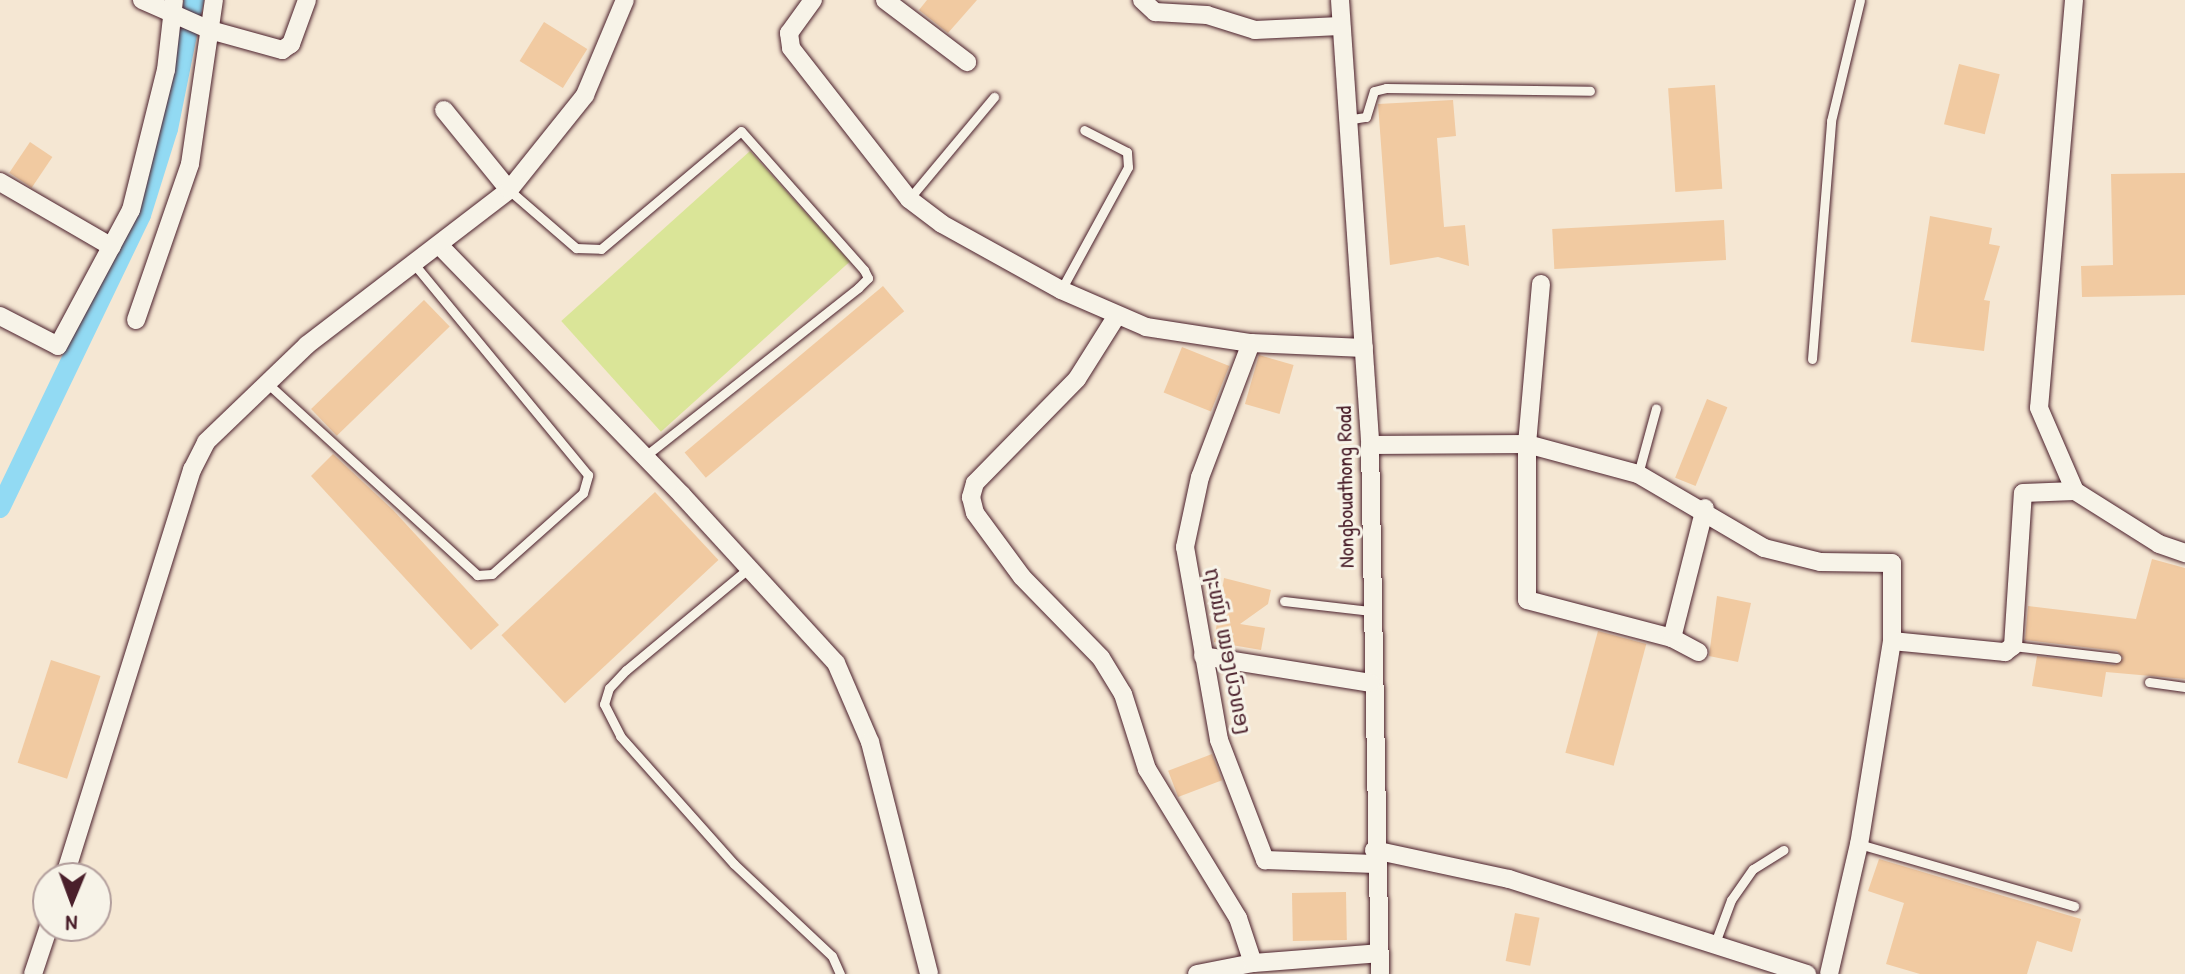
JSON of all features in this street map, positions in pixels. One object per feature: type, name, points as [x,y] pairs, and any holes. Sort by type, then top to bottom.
[{"type":"street","points":[[142,0],[176,10],[206,28],[282,50],[291,44],[307,0]]},
{"type":"street","points":[[136,320],[190,164],[206,28],[214,0]]},
{"type":"street","points":[[69,862],[192,470],[206,442],[265,380],[509,190],[585,95],[625,0]]},
{"type":"street","points":[[813,0],[789,33],[791,48],[909,199],[942,224],[1116,317],[1251,343],[1364,348]]},
{"type":"street","points":[[885,0],[967,62]]},
{"type":"street","points":[[1142,0],[1155,12],[1207,15],[1255,30],[1340,26]]},
{"type":"street","name":"Nongbouathong Road","points":[[1340,0],[1370,445],[1371,683],[1380,974]]},
{"type":"street","points":[[2074,0],[2039,408],[2075,491],[2159,544],[2185,553]]},
{"type":"street","points":[[0,316],[58,346],[131,210],[149,149],[176,10]]},
{"type":"street","points":[[444,110],[509,190]]},
{"type":"street","points":[[0,182],[112,247]]},
{"type":"street","points":[[439,245],[645,456],[836,663],[856,699],[929,974]]},
{"type":"street","points":[[1541,284],[1527,444],[1527,600],[1672,638],[1698,652]]},
{"type":"street","points":[[1116,317],[1077,379],[975,483],[971,497],[975,513],[1022,577],[1101,658],[1123,694],[1147,769],[1238,918],[1253,963]]},
{"type":"street","name":"ຖະໜົນ ໝອງບົວທອງ","points":[[1251,343],[1200,477],[1185,547],[1219,740],[1265,860],[1375,857]]},
{"type":"street","points":[[1370,445],[1527,444],[1638,474],[1705,508],[1764,548],[1803,560],[1892,563],[1892,641],[1859,844],[1829,974]]},
{"type":"street","points":[[1892,641],[2005,652],[2013,646],[2023,493],[2075,491]]},
{"type":"street","points":[[1672,638],[1705,508]]},
{"type":"street","points":[[1203,656],[1371,683]]},
{"type":"street","points":[[1375,857],[1509,879],[1807,974]]},
{"type":"street","points":[[33,974],[44,942]]},
{"type":"street","points":[[1197,974],[1253,963],[1279,967],[1379,953]]},
{"type":"lane","points":[[1812,359],[1831,121],[1860,0]]},
{"type":"lane","points":[[1346,120],[1366,117],[1374,91],[1386,88],[1590,91]]},
{"type":"lane","points":[[909,199],[994,97]]},
{"type":"lane","points":[[1061,290],[1128,167],[1127,152],[1084,130]]},
{"type":"lane","points":[[509,190],[576,248],[601,249],[741,131],[864,270],[868,278],[858,288],[645,456]]},
{"type":"lane","points":[[265,380],[477,575],[492,574],[583,493],[588,475],[414,264]]},
{"type":"lane","points":[[1638,474],[1656,408]]},
{"type":"lane","points":[[749,568],[626,670],[609,688],[604,704],[620,736],[734,864],[832,956],[840,974]]},
{"type":"lane","points":[[1284,601],[1371,611]]},
{"type":"lane","points":[[2013,646],[2116,658]]},
{"type":"lane","points":[[2149,682],[2185,687]]},
{"type":"lane","points":[[1859,844],[2074,906]]},
{"type":"lane","points":[[1715,943],[1731,900],[1753,869],[1784,850]]},
{"type":"green space","points":[[750,151],[850,262],[661,432],[561,321]]},
{"type":"building","points":[[927,0],[977,0],[948,33],[919,10]]},
{"type":"building","points":[[544,22],[587,49],[563,88],[520,61]]},
{"type":"building","points":[[1959,64],[2000,74],[1985,134],[1944,124]]},
{"type":"building","points":[[1715,85],[1722,189],[1675,192],[1668,88]]},
{"type":"building","points":[[1453,100],[1456,136],[1437,138],[1444,227],[1465,225],[1469,266],[1438,257],[1390,265],[1378,104]]},
{"type":"building","points":[[30,142],[52,157],[32,188],[9,173]]},
{"type":"building","points":[[2185,173],[2185,295],[2082,297],[2081,266],[2113,265],[2111,174]]},
{"type":"building","points":[[1930,216],[1992,228],[1989,244],[2000,246],[1984,300],[1990,301],[1984,351],[1911,342]]},
{"type":"building","points":[[1724,220],[1726,260],[1554,269],[1552,229]]},
{"type":"building","points":[[883,286],[904,311],[706,478],[685,452]]},
{"type":"building","points":[[424,300],[450,327],[337,436],[311,409]]},
{"type":"building","points":[[1182,347],[1229,366],[1211,412],[1164,392]]},
{"type":"building","points":[[1259,355],[1294,365],[1280,414],[1245,404]]},
{"type":"building","points":[[1707,399],[1727,407],[1696,486],[1675,478]]},
{"type":"building","points":[[333,454],[393,510],[499,625],[471,650],[311,476]]},
{"type":"building","points":[[655,492],[718,560],[565,703],[501,635]]},
{"type":"building","points":[[2152,559],[2185,568],[2185,679],[2106,672],[2102,697],[2032,686],[2037,656],[2115,665],[2123,658],[2117,651],[2025,640],[2028,606],[2136,619]]},
{"type":"building","points":[[1224,578],[1271,590],[1268,604],[1240,624],[1265,628],[1261,650],[1214,642]]},
{"type":"building","points":[[1717,596],[1751,603],[1738,662],[1709,656]]},
{"type":"building","points":[[1598,631],[1646,644],[1614,766],[1565,753]]},
{"type":"building","points":[[51,660],[100,676],[67,779],[18,763]]},
{"type":"building","points":[[1212,754],[1222,780],[1178,797],[1168,771]]},
{"type":"building","points":[[1879,859],[2081,919],[2072,952],[2037,941],[2027,974],[1920,974],[1886,964],[1904,903],[1868,891]]},
{"type":"building","points":[[1346,892],[1347,940],[1293,941],[1292,893]]},
{"type":"building","points":[[1515,913],[1540,918],[1530,966],[1506,961]]},
{"type":"waterway","points":[[0,508],[141,215],[168,129],[194,0]]}]
